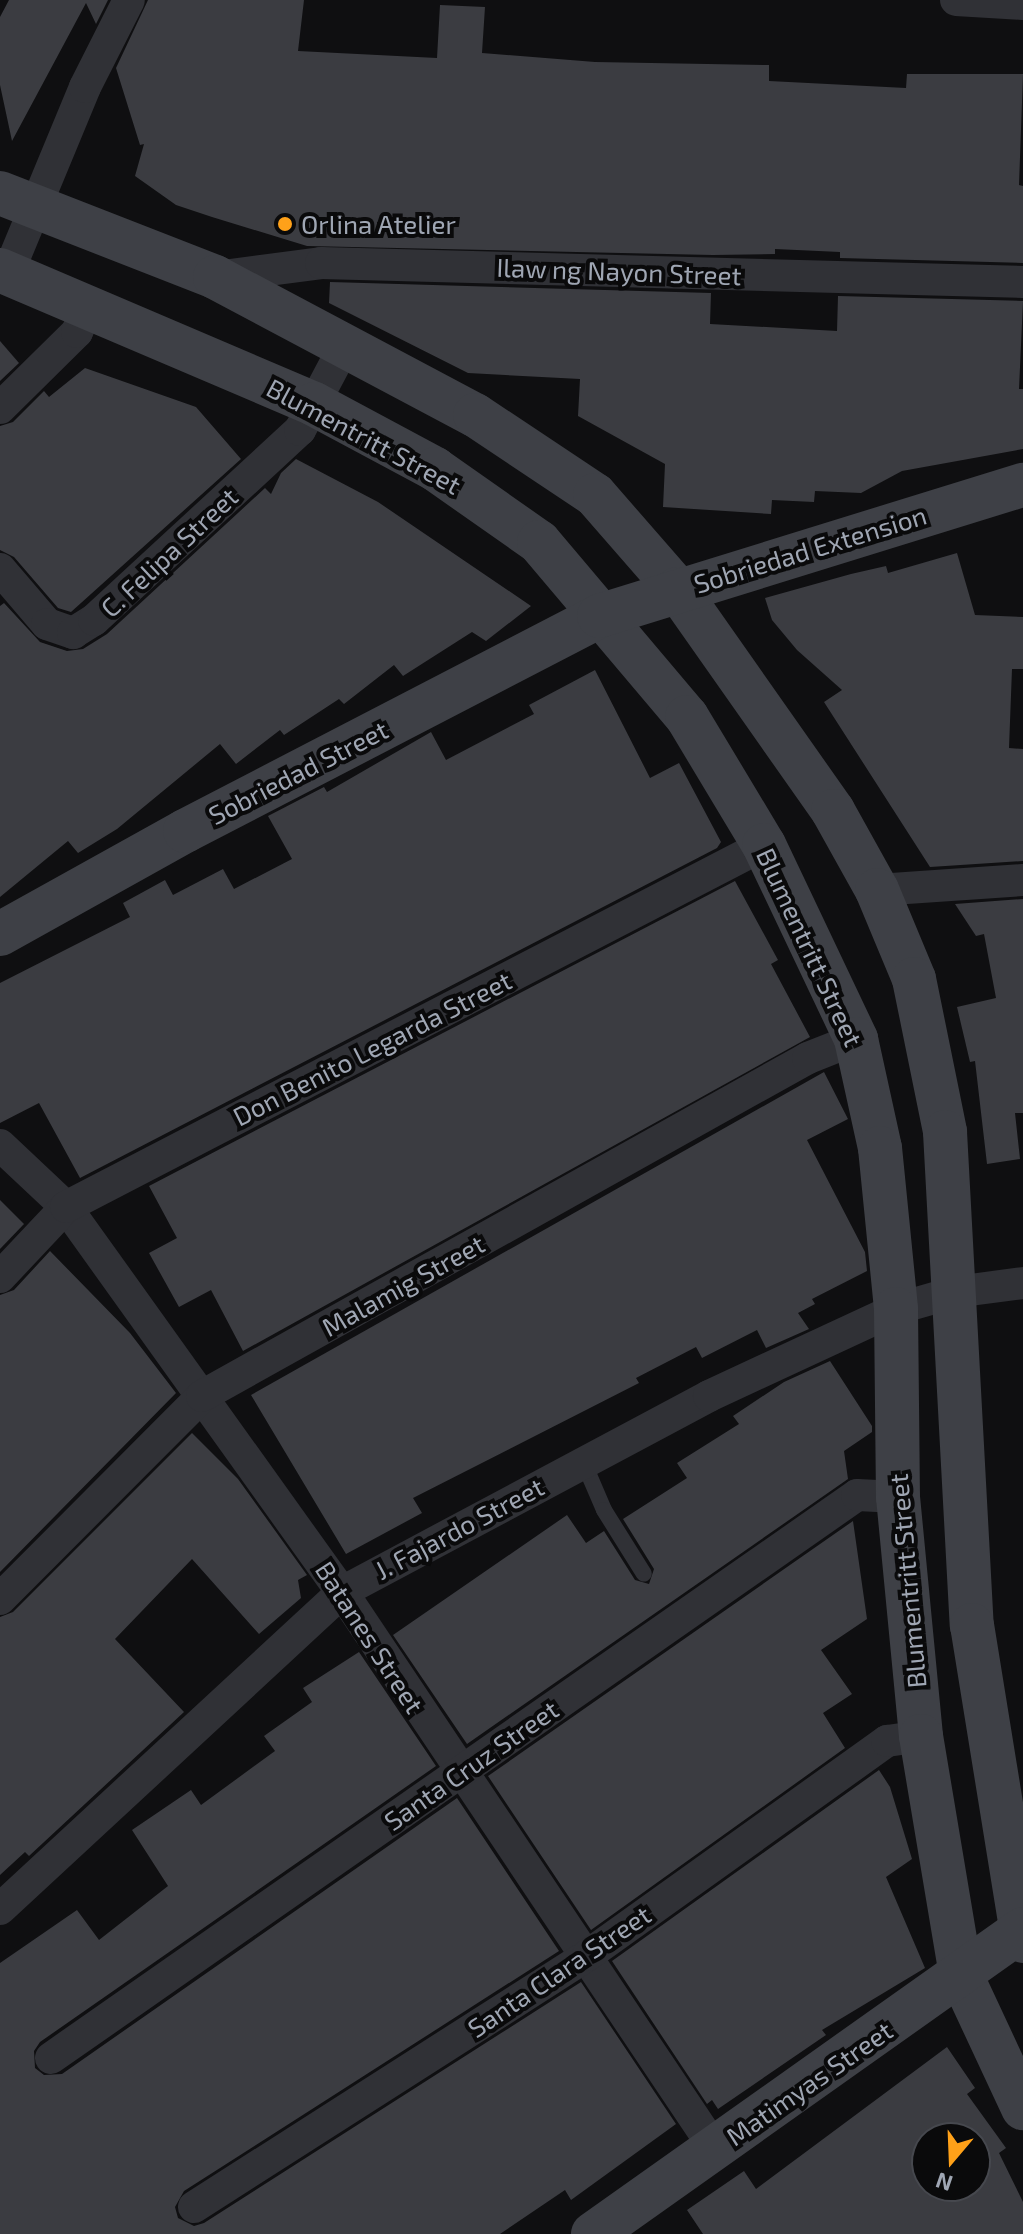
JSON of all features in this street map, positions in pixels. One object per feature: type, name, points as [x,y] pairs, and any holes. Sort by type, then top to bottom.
[{"type":"street","points":[[4,272],[16,200],[129,0]]},
{"type":"street","points":[[956,0],[1023,4]]},
{"type":"street","points":[[16,200],[215,277],[475,415],[595,495],[677,589],[833,811],[877,890],[914,979],[942,1117],[955,1292],[972,1625],[1022,1934]]},
{"type":"street","name":"Ilaw ng Nayon Street","points":[[215,277],[321,263],[1023,282]]},
{"type":"street","name":"Blumentritt Street","points":[[4,272],[89,304],[314,404],[435,469],[539,542],[687,717],[764,845],[856,1039],[880,1148],[896,1309],[898,1497],[921,1736],[961,1975],[1023,2108]]},
{"type":"street","points":[[0,408],[69,342],[89,304]]},
{"type":"street","points":[[314,404],[345,345]]},
{"type":"street","name":"C. Felipa Street","points":[[4,580],[47,624],[73,633],[94,620],[289,441],[314,404]]},
{"type":"street","name":"Sobriedad Extension","points":[[599,616],[677,589],[1023,485]]},
{"type":"street","name":"Sobriedad Street","points":[[0,934],[185,831],[599,616]]},
{"type":"street","name":"Don Benito Legarda Street","points":[[0,1277],[66,1207],[764,845]]},
{"type":"street","points":[[877,890],[1023,880]]},
{"type":"street","name":"Malamig Street","points":[[0,1599],[202,1396],[808,1058],[856,1039]]},
{"type":"street","name":"Batanes Street","points":[[0,1145],[66,1207],[342,1592],[459,1773],[588,1955],[715,2149]]},
{"type":"street","name":"J. Fajardo Street","points":[[0,1909],[342,1592],[583,1461],[896,1309],[955,1292],[1023,1283]]},
{"type":"street","name":"Santa Cruz Street","points":[[51,2058],[857,1495],[898,1497]]},
{"type":"street","name":"Santa Clara Street","points":[[194,2207],[588,1955],[887,1741],[921,1736]]},
{"type":"street","name":"Matimyas Street","points":[[593,2234],[1022,1934]]},
{"type":"lane","points":[[583,1461],[604,1510],[644,1574]]},
{"type":"building","points":[[9,0],[108,0],[96,24],[86,3],[12,141],[0,85],[0,17]]},
{"type":"building","points":[[148,0],[304,0],[298,51],[437,58],[440,5],[485,7],[482,53],[595,62],[769,65],[769,81],[906,88],[907,74],[1023,74],[1019,185],[1023,186],[1023,263],[840,258],[840,252],[775,249],[775,254],[713,255],[307,246],[176,205],[135,176],[144,144],[140,145],[116,68]]},
{"type":"building","points":[[330,282],[711,293],[710,324],[837,331],[838,296],[1023,301],[1019,389],[1023,389],[1023,449],[902,471],[861,493],[815,491],[814,502],[772,500],[771,514],[663,507],[665,464],[578,416],[580,379],[468,373],[329,303]]},
{"type":"building","points":[[0,341],[19,363],[0,381]]},
{"type":"building","points":[[85,368],[196,407],[241,459],[71,612],[58,608],[14,557],[0,550],[0,426],[13,422],[44,391],[49,397]]},
{"type":"building","points":[[296,459],[378,502],[531,606],[486,641],[472,632],[403,676],[394,665],[344,704],[339,699],[284,735],[280,730],[236,764],[220,744],[117,829],[78,853],[68,841],[0,897],[0,606],[4,603],[40,642],[67,651],[83,649],[107,634],[265,488],[271,494],[281,473]]},
{"type":"building","points":[[957,553],[975,615],[1023,617],[1023,669],[1012,669],[1009,748],[1023,749],[1023,861],[930,867],[824,702],[842,690],[797,650],[772,620],[765,598],[851,574],[886,566],[888,573]]},
{"type":"building","points":[[595,670],[650,778],[679,763],[721,842],[717,848],[80,1178],[39,1103],[0,1123],[0,983],[130,917],[123,903],[165,880],[173,895],[223,869],[234,889],[292,859],[268,816],[324,787],[327,792],[431,732],[446,760],[534,714],[529,705]]},
{"type":"building","points":[[735,881],[778,960],[771,964],[810,1037],[243,1351],[211,1290],[179,1307],[149,1253],[177,1238],[149,1186]]},
{"type":"building","points":[[1023,899],[1023,1113],[1015,1113],[1020,1159],[987,1164],[975,1061],[970,1062],[957,1007],[996,998],[984,934],[976,936],[955,904]]},
{"type":"building","points":[[824,1072],[848,1119],[807,1140],[865,1252],[867,1271],[812,1299],[815,1304],[798,1313],[809,1329],[766,1348],[757,1330],[702,1358],[696,1347],[636,1378],[639,1383],[413,1498],[422,1513],[346,1554],[251,1395]]},
{"type":"building","points":[[0,1200],[24,1224],[0,1249]]},
{"type":"building","points":[[50,1251],[130,1333],[176,1393],[0,1572],[0,1295],[14,1290]]},
{"type":"building","points":[[830,1361],[872,1426],[872,1432],[844,1451],[848,1479],[467,1744],[393,1635],[567,1515],[586,1543],[604,1531],[635,1580],[649,1584],[654,1569],[623,1519],[687,1478],[677,1463],[739,1424],[733,1416],[784,1382]]},
{"type":"building","points":[[192,1433],[238,1479],[307,1575],[298,1580],[301,1598],[259,1634],[192,1559],[115,1639],[184,1712],[29,1856],[25,1852],[0,1875],[0,1617],[13,1612]]},
{"type":"building","points":[[853,1521],[867,1619],[821,1650],[852,1694],[823,1713],[845,1748],[591,1930],[488,1776]]},
{"type":"building","points":[[359,1652],[436,1766],[40,2042],[34,2051],[35,2068],[44,2075],[62,2074],[457,1798],[559,1951],[184,2191],[175,2207],[178,2218],[194,2226],[204,2223],[581,1982],[676,2124],[571,2200],[565,2190],[500,2234],[0,2234],[0,1963],[77,1910],[99,1940],[168,1886],[132,1830],[191,1790],[201,1805],[275,1751],[264,1736],[312,1702],[303,1688]]},
{"type":"building","points":[[879,1770],[890,1787],[912,1859],[886,1877],[925,1968],[822,2030],[826,2035],[718,2109],[712,2100],[707,2104],[612,1961]]},
{"type":"building","points":[[947,2047],[975,2088],[967,2094],[987,2122],[911,2122],[911,2202],[991,2202],[991,2127],[1006,2148],[999,2153],[1023,2202],[1023,2234],[703,2234],[687,2210],[744,2171],[756,2189]]},
{"type":"place","name":"Orlina Atelier","points":[[285,224]]}]
